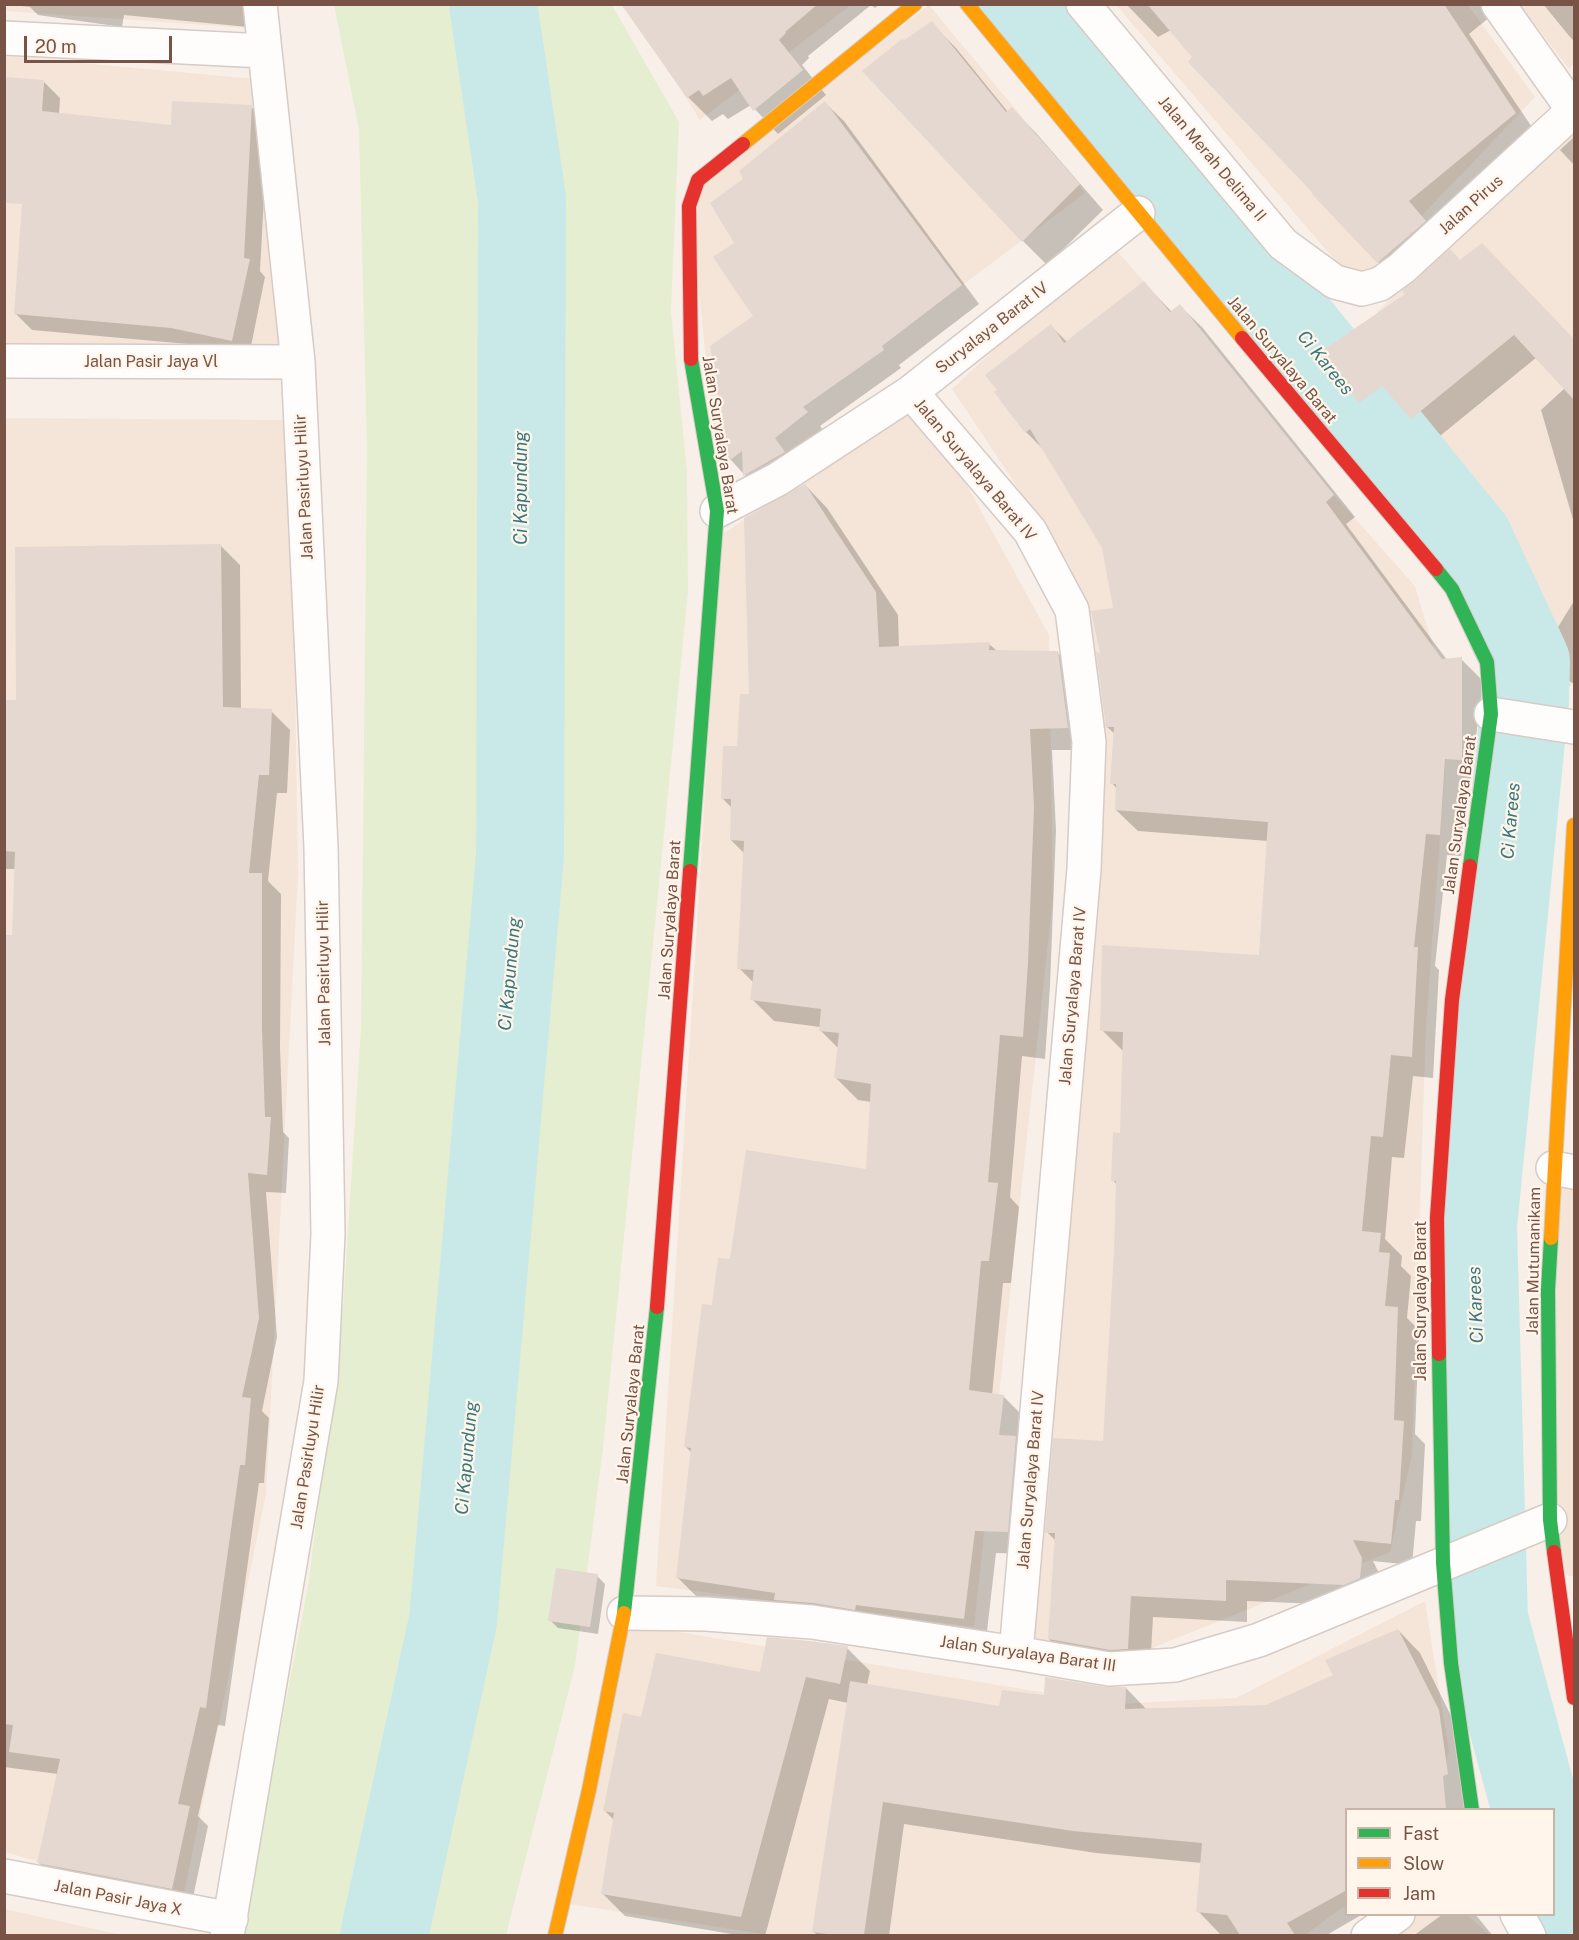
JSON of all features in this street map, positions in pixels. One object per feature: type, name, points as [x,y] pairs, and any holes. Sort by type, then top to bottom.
[{"type":"street","name":"Jalan Pasirluyu Hilir","points":[[229,1927],[321,1381],[328,1234],[321,848],[298,362],[260,4]]},
{"type":"street","name":"Jalan Suryalaya Barat","points":[[561,1935],[624,1613],[653,1354],[717,511],[691,364],[689,207],[698,180],[915,4]]},
{"type":"street","name":"Jalan Suryalaya Barat","points":[[968,4],[1138,213],[1452,589],[1486,662],[1503,716],[1452,1000],[1437,1218],[1445,1562],[1451,1663],[1472,1808]]},
{"type":"street","name":"Jalan Merah Delima II","points":[[1083,4],[1283,244],[1335,282],[1362,289]]},
{"type":"street","points":[[1498,4],[1574,111]]},
{"type":"street","points":[[4,38],[264,51]]},
{"type":"street","name":"Jalan Pirus","points":[[1362,289],[1380,284],[1402,268],[1574,111]]},
{"type":"street","name":"Suryalaya Barat IV","points":[[717,511],[778,479],[911,392],[1138,213]]},
{"type":"street","name":"Jalan Pasir Jaya Vl","points":[[4,361],[298,362]]},
{"type":"street","name":"Jalan Suryalaya Barat IV","points":[[911,392],[1030,531],[1072,610],[1089,742],[1084,869],[1016,1653]]},
{"type":"street","points":[[1503,716],[1575,727]]},
{"type":"street","name":"Jalan Mutumanikam","points":[[1575,825],[1564,1170],[1548,1290],[1550,1520],[1567,1608],[1575,1698]]},
{"type":"street","name":"Jalan Suryalaya Barat III","points":[[624,1613],[706,1614],[812,1622],[1109,1669],[1175,1665],[1259,1640],[1550,1520]]},
{"type":"street","name":"Jalan Pasir Jaya X","points":[[4,1876],[229,1927]]},
{"type":"street","points":[[1368,1935],[1395,1916]]},
{"type":"street","points":[[1518,1916],[1529,1935]]},
{"type":"shaded area","points":[[4,5],[259,5],[262,29],[5,11]]},
{"type":"shaded area","points":[[627,5],[851,5],[700,120]]},
{"type":"shaded area","points":[[929,5],[1085,193],[718,469],[688,193]]},
{"type":"shaded area","points":[[1116,5],[1468,5],[1535,97],[1356,285]]},
{"type":"shaded area","points":[[1520,5],[1574,5],[1574,63],[1569,69]]},
{"type":"shaded area","points":[[5,56],[278,81],[278,359],[5,345]]},
{"type":"shaded area","points":[[1574,123],[1574,682],[1546,714],[1377,312]]},
{"type":"shaded area","points":[[1109,242],[1415,586],[1450,703],[1426,1026],[1412,1455],[1390,1552],[1140,1653],[1027,1644],[1090,936],[1071,568],[952,389]]},
{"type":"shaded area","points":[[922,403],[1049,635],[1053,897],[974,1627],[656,1586],[721,535]]},
{"type":"shaded area","points":[[4,418],[291,420],[298,874],[266,1494],[182,1903],[5,1852]]},
{"type":"shaded area","points":[[1551,1180],[1574,1186],[1574,1577],[1554,1572]]},
{"type":"shaded area","points":[[1425,1601],[1449,1751],[1434,1808],[1345,1808],[1345,1906],[1305,1935],[770,1935],[556,1902],[630,1624],[1113,1704],[1236,1698]]},
{"type":"shaded area","points":[[5,1909],[122,1935],[5,1935]]},
{"type":"shaded area","points":[[1408,1916],[1468,1916],[1490,1935],[1377,1936]]},
{"type":"green space","points":[[334,5],[612,5],[679,122],[671,311],[687,471],[688,592],[603,1448],[575,1666],[506,1935],[241,1936],[308,1586],[343,1308],[361,1028],[367,449],[359,130]]},
{"type":"building","points":[[621,4],[818,4],[785,32],[779,40],[803,70],[753,111],[731,78],[703,96],[699,90],[687,98]]},
{"type":"building","points":[[1147,4],[1444,4],[1516,113],[1409,201],[1426,221],[1377,263],[1188,62],[1192,57]]},
{"type":"building","points":[[932,21],[1006,112],[1012,107],[1080,184],[1022,242],[862,71],[902,39],[904,40]]},
{"type":"building","points":[[4,77],[44,80],[42,111],[171,125],[172,101],[252,105],[244,258],[250,259],[232,341],[171,328],[14,314],[22,204],[4,203]]},
{"type":"building","points":[[825,101],[962,285],[882,346],[884,350],[803,407],[808,412],[775,438],[785,452],[743,476],[742,451],[729,461],[710,346],[753,316],[713,257],[734,243],[710,203],[743,179],[739,171]]},
{"type":"building","points":[[1482,243],[1575,340],[1575,401],[1514,335],[1411,419],[1382,386],[1359,403],[1319,353],[1405,294],[1402,291],[1450,249],[1460,260]]},
{"type":"building","points":[[1144,281],[1170,312],[1180,304],[1334,495],[1326,502],[1442,659],[1462,657],[1462,760],[1445,759],[1440,835],[1426,834],[1414,947],[1418,947],[1412,1057],[1391,1055],[1383,1137],[1371,1136],[1362,1231],[1381,1233],[1379,1252],[1390,1253],[1385,1306],[1398,1307],[1394,1420],[1404,1421],[1399,1500],[1395,1500],[1391,1544],[1353,1540],[1362,1558],[1360,1578],[1344,1585],[1226,1580],[1226,1601],[1131,1596],[1128,1649],[1110,1650],[1048,1639],[1055,1533],[1045,1533],[1053,1438],[1103,1441],[1114,1251],[1116,1181],[1111,1181],[1113,1132],[1120,1133],[1123,1032],[1100,1031],[1102,945],[1259,955],[1268,822],[1115,810],[1116,784],[1110,784],[1114,727],[1106,727],[1096,652],[1100,653],[1091,611],[1113,608],[1102,548],[1030,429],[1025,433],[994,392],[997,390],[985,375],[1051,324],[1064,343]]},
{"type":"building","points":[[805,484],[876,592],[879,647],[990,642],[989,650],[1058,651],[1068,728],[1030,729],[1034,807],[1023,1037],[1000,1035],[988,1182],[998,1183],[989,1261],[981,1261],[969,1390],[1004,1395],[999,1435],[1016,1436],[1008,1532],[975,1531],[964,1619],[856,1605],[855,1610],[813,1603],[774,1600],[775,1593],[676,1578],[691,1448],[684,1447],[702,1304],[712,1305],[718,1258],[730,1259],[746,1150],[866,1169],[871,1084],[834,1078],[839,1033],[819,1031],[821,1009],[750,1000],[754,970],[737,969],[744,841],[730,840],[731,799],[721,799],[723,746],[737,746],[740,694],[749,694],[744,518]]},
{"type":"building","points":[[221,544],[223,707],[272,709],[269,775],[259,775],[249,873],[262,873],[262,1029],[265,1117],[271,1117],[267,1175],[248,1173],[259,1318],[242,1397],[251,1398],[245,1465],[240,1465],[206,1708],[200,1707],[178,1804],[190,1806],[172,1889],[37,1863],[60,1759],[9,1752],[13,1725],[4,1724],[4,935],[12,935],[15,852],[4,851],[4,700],[16,700],[15,547]]},
{"type":"building","points":[[556,1568],[598,1574],[590,1627],[548,1621]]},
{"type":"building","points":[[1398,1629],[1439,1710],[1448,1774],[1443,1776],[1446,1808],[1345,1808],[1345,1891],[1287,1923],[1295,1935],[1240,1935],[1227,1915],[1196,1912],[1202,1843],[1073,1831],[883,1802],[864,1935],[812,1932],[850,1681],[999,1706],[1002,1690],[1044,1695],[1045,1677],[1106,1687],[1126,1687],[1125,1709],[1266,1705],[1333,1675],[1325,1660]]},
{"type":"building","points":[[767,1637],[848,1646],[840,1684],[806,1677],[741,1917],[601,1894],[614,1813],[603,1811],[623,1713],[641,1717],[656,1653],[760,1672]]},
{"type":"waterway","name":"Ci Kapundung","points":[[384,1936],[453,1621],[520,856],[522,199],[493,4]]},
{"type":"waterway","name":"Ci Karees","points":[[1014,4],[1127,120],[1469,540],[1526,662],[1525,700],[1473,1226],[1484,1619],[1535,1808]]},
{"type":"waterway","name":"Ci Karees","points":[[1555,1860],[1574,1908]]},
{"type":"traffic: fast","points":[[690,871],[717,511],[691,359]]},
{"type":"traffic: fast","points":[[1436,569],[1452,589],[1487,662],[1491,714],[1470,866]]},
{"type":"traffic: fast","points":[[1551,1238],[1548,1290],[1550,1520],[1554,1552]]},
{"type":"traffic: fast","points":[[624,1613],[657,1307]]},
{"type":"traffic: fast","points":[[1439,1354],[1443,1563],[1451,1663],[1472,1808]]},
{"type":"traffic: slow","points":[[743,144],[915,4]]},
{"type":"traffic: slow","points":[[967,4],[1242,338]]},
{"type":"traffic: slow","points":[[1551,1238],[1574,825]]},
{"type":"traffic: slow","points":[[555,1936],[589,1790],[624,1613]]},
{"type":"traffic: jam","points":[[691,359],[689,206],[698,180],[743,144]]},
{"type":"traffic: jam","points":[[1242,338],[1436,569]]},
{"type":"traffic: jam","points":[[1439,1354],[1437,1218],[1452,1000],[1470,866]]},
{"type":"traffic: jam","points":[[657,1307],[690,871]]},
{"type":"traffic: jam","points":[[1554,1552],[1574,1698]]}]
